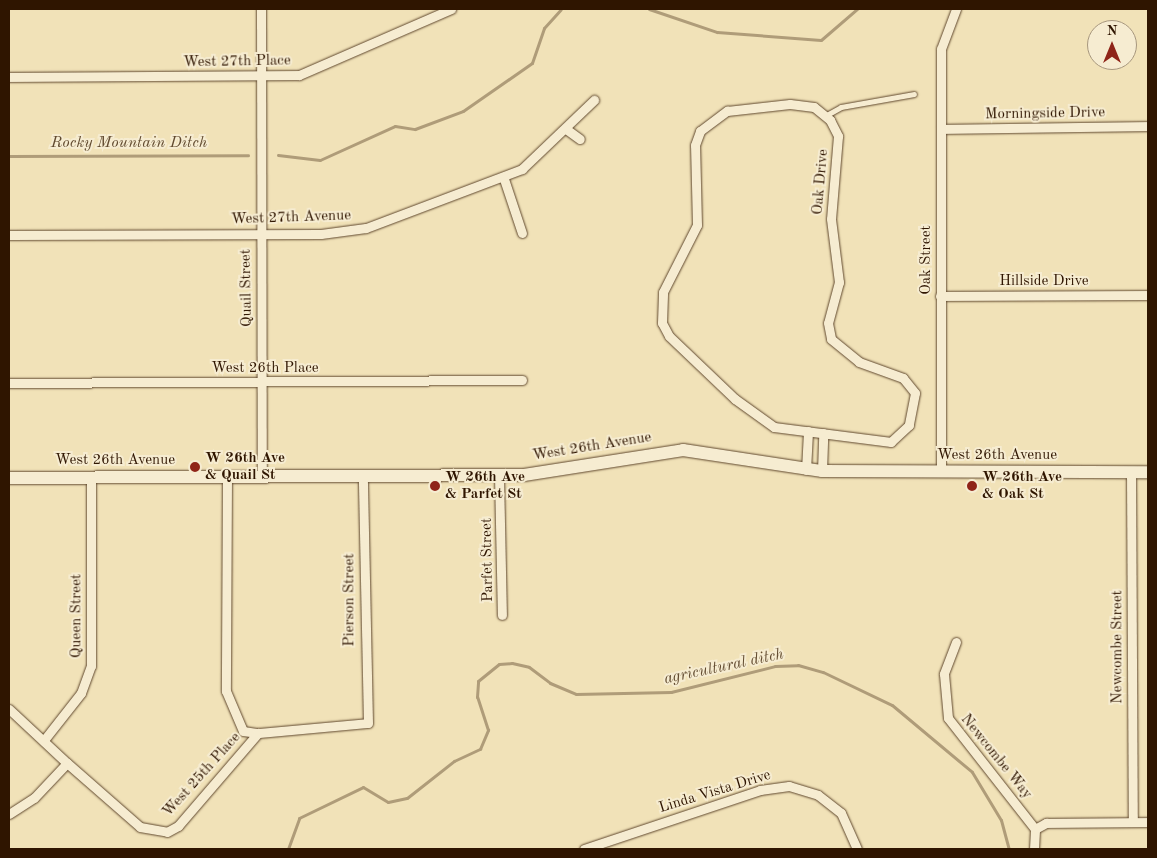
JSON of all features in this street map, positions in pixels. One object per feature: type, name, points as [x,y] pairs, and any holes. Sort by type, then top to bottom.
[{"type":"street","name":"Quail Street","points":[[261,9],[262,477]]},
{"type":"street","name":"West 27th Place","points":[[9,77],[261,77],[299,75],[451,9]]},
{"type":"street","name":"Oak Street","points":[[941,472],[941,48],[956,9]]},
{"type":"street","name":"West 27th Avenue","points":[[9,235],[260,234],[366,228],[504,179],[540,157],[594,100]]},
{"type":"street","name":"Oak Drive","points":[[762,105],[814,107],[825,116],[838,136],[839,157],[830,219],[839,282],[828,323],[830,339],[859,362],[903,378],[916,402],[909,425],[891,442],[774,427],[750,414],[669,336],[662,323],[663,292],[697,225],[695,145],[709,120],[727,111],[762,105]]},
{"type":"street","name":"Morningside Drive","points":[[942,129],[1148,126]]},
{"type":"street","points":[[566,129],[580,139]]},
{"type":"street","points":[[504,179],[522,233]]},
{"type":"street","name":"Hillside Drive","points":[[940,296],[1148,296]]},
{"type":"street","name":"West 26th Place","points":[[9,383],[522,380]]},
{"type":"street","points":[[806,470],[808,431]]},
{"type":"street","points":[[822,471],[823,433]]},
{"type":"street","name":"West 26th Avenue","points":[[9,478],[499,476],[683,450],[725,453],[806,470],[822,471],[1148,472]]},
{"type":"street","name":"Newcombe Street","points":[[1131,472],[1133,822]]},
{"type":"street","name":"Parfet Street","points":[[499,476],[502,615]]},
{"type":"street","name":"Queen Street","points":[[44,740],[81,693],[91,666],[91,477]]},
{"type":"street","points":[[228,477],[226,691],[243,731],[258,733]]},
{"type":"street","name":"Pierson Street","points":[[363,477],[368,723]]},
{"type":"street","name":"Newcombe Way","points":[[956,642],[944,674],[948,718],[1035,829]]},
{"type":"street","name":"West 25th Place","points":[[9,709],[67,763],[140,826],[167,832],[178,826],[258,733],[368,723]]},
{"type":"street","points":[[9,814],[34,798],[67,763]]},
{"type":"street","name":"Linda Vista Drive","points":[[584,849],[760,790],[790,786],[818,795],[841,813],[857,849]]},
{"type":"street","points":[[1034,849],[1035,829],[1050,823],[1148,822]]},
{"type":"lane","points":[[825,116],[841,106],[914,94]]},
{"type":"waterway","name":"Rocky Mountain Ditch","points":[[278,155],[320,160],[395,126],[415,129],[463,111],[532,63],[544,28],[561,9]]},
{"type":"waterway","name":"Rocky Mountain Ditch","points":[[649,9],[717,32],[821,40],[857,9]]},
{"type":"waterway","name":"Rocky Mountain Ditch","points":[[9,156],[248,155]]},
{"type":"waterway","name":"agricultural ditch","points":[[288,849],[299,818],[363,787],[388,802],[407,798],[454,761],[480,749],[488,730],[477,697],[478,681],[499,664],[512,663],[529,667],[550,683],[576,694],[671,692],[775,666],[798,665],[823,672],[892,705],[972,772],[1001,820],[1009,849]]},
{"type":"place","name":"W 26th Ave & Quail St","points":[[195,467]]},
{"type":"place","name":"W 26th Ave & Parfet St","points":[[435,486]]},
{"type":"place","name":"W 26th Ave & Oak St","points":[[972,486]]}]
